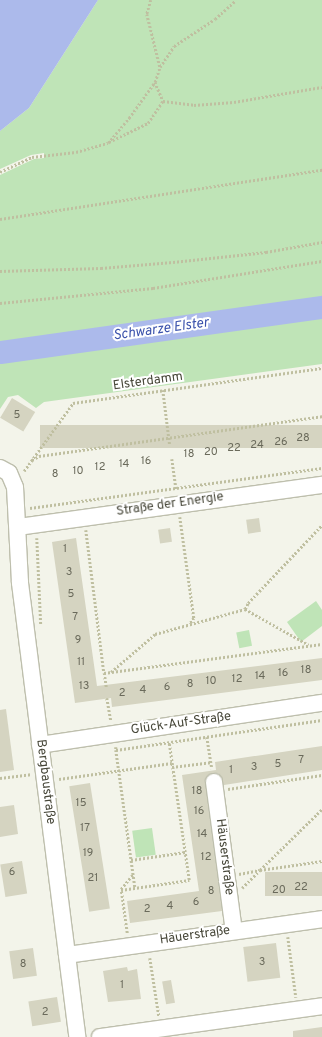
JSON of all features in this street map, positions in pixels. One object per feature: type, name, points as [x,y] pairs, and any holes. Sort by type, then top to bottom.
[{"type":"street","points":[[0,468],[14,480]]},
{"type":"street","name":"Bergbaustraße","points":[[14,480],[17,509],[20,583],[77,1037]]},
{"type":"street","name":"Straße der Energie","points":[[18,527],[322,485]]},
{"type":"street","name":"Glück-Auf-Straße","points":[[40,745],[322,703]]},
{"type":"street","name":"Häuserstraße","points":[[214,782],[234,931]]},
{"type":"street","name":"Häuerstraße","points":[[67,955],[322,919]]},
{"type":"street","points":[[100,1037],[322,1006]]},
{"type":"path","points":[[151,0],[147,14],[160,67]]},
{"type":"path","points":[[108,143],[129,118],[155,82],[160,67],[174,46],[216,19],[236,0]]},
{"type":"path","points":[[155,82],[163,101]]},
{"type":"path","points":[[163,101],[194,105],[234,102],[322,87]]},
{"type":"path","points":[[0,172],[32,157],[76,152],[108,143],[148,123],[163,101]]},
{"type":"path","points":[[0,219],[322,170]]},
{"type":"path","points":[[0,271],[101,268],[174,262],[266,252],[322,242]]},
{"type":"path","points":[[0,303],[153,288],[322,260]]},
{"type":"path","name":"Elsterdamm","points":[[14,480],[32,460],[73,403],[322,368]]},
{"type":"path","points":[[163,390],[170,446]]},
{"type":"path","points":[[32,460],[39,456],[322,416]]},
{"type":"path","points":[[172,459],[194,618],[190,624]]},
{"type":"path","points":[[17,509],[322,468]]},
{"type":"path","points":[[84,517],[106,687]]},
{"type":"path","points":[[36,524],[41,631]]},
{"type":"path","points":[[245,609],[248,603],[322,525]]},
{"type":"path","points":[[111,672],[155,634],[245,609],[310,646]]},
{"type":"path","points":[[104,673],[322,644]]},
{"type":"path","points":[[107,698],[112,734]]},
{"type":"path","points":[[121,890],[189,880],[169,743],[322,720]]},
{"type":"path","points":[[207,737],[214,782],[322,775]]},
{"type":"path","points":[[116,750],[135,888]]},
{"type":"path","points":[[0,778],[44,777],[119,771],[172,762]]},
{"type":"path","points":[[172,767],[211,762]]},
{"type":"path","points":[[230,900],[322,809]]},
{"type":"path","points":[[131,860],[185,852]]},
{"type":"path","points":[[226,876],[322,860]]},
{"type":"path","points":[[128,946],[121,890],[133,874]]},
{"type":"path","points":[[286,924],[298,1009]]},
{"type":"path","points":[[148,943],[161,1028]]},
{"type":"green space","points":[[98,0],[322,0],[322,364],[44,402],[36,408],[18,395],[8,397],[0,409],[0,175],[34,159],[44,158],[44,153],[31,155],[0,169],[0,131],[29,108]]},
{"type":"green space","points":[[316,601],[322,610],[322,626],[301,642],[287,622]]},
{"type":"green space","points":[[249,630],[252,646],[239,648],[236,632]]},
{"type":"green space","points":[[152,828],[156,855],[136,858],[132,831]]},
{"type":"water","points":[[0,0],[98,0],[29,108],[0,131]]},
{"type":"building","points":[[12,398],[35,412],[23,432],[0,418]]},
{"type":"building","points":[[40,425],[322,425],[322,448],[40,448]]},
{"type":"building","points":[[259,518],[261,532],[248,534],[246,520]]},
{"type":"building","points":[[170,528],[172,542],[160,544],[158,530]]},
{"type":"building","points":[[76,538],[97,686],[322,658],[322,680],[112,707],[111,698],[75,703],[52,542]]},
{"type":"building","points":[[6,709],[14,770],[0,772],[0,710]]},
{"type":"building","points":[[322,746],[322,770],[224,785],[218,773],[208,775],[205,783],[222,911],[130,923],[127,901],[199,891],[182,775],[216,770],[215,762]]},
{"type":"building","points":[[90,783],[110,908],[89,912],[69,786]]},
{"type":"building","points":[[14,805],[18,834],[0,837],[0,807]]},
{"type":"building","points":[[22,861],[27,894],[5,897],[0,864]]},
{"type":"building","points":[[265,872],[322,872],[322,896],[265,896]]},
{"type":"building","points":[[276,943],[280,978],[248,982],[243,947]]},
{"type":"building","points":[[33,948],[37,976],[13,979],[9,951]]},
{"type":"building","points":[[127,967],[128,971],[137,969],[141,999],[108,1002],[103,971]]},
{"type":"building","points":[[171,980],[175,1003],[166,1004],[162,982]]},
{"type":"building","points":[[57,997],[61,1022],[32,1026],[28,1002]]},
{"type":"building","points":[[322,1027],[322,1037],[293,1037],[293,1031]]},
{"type":"waterway","name":"Schwarze Elster","points":[[0,352],[322,307]]}]
